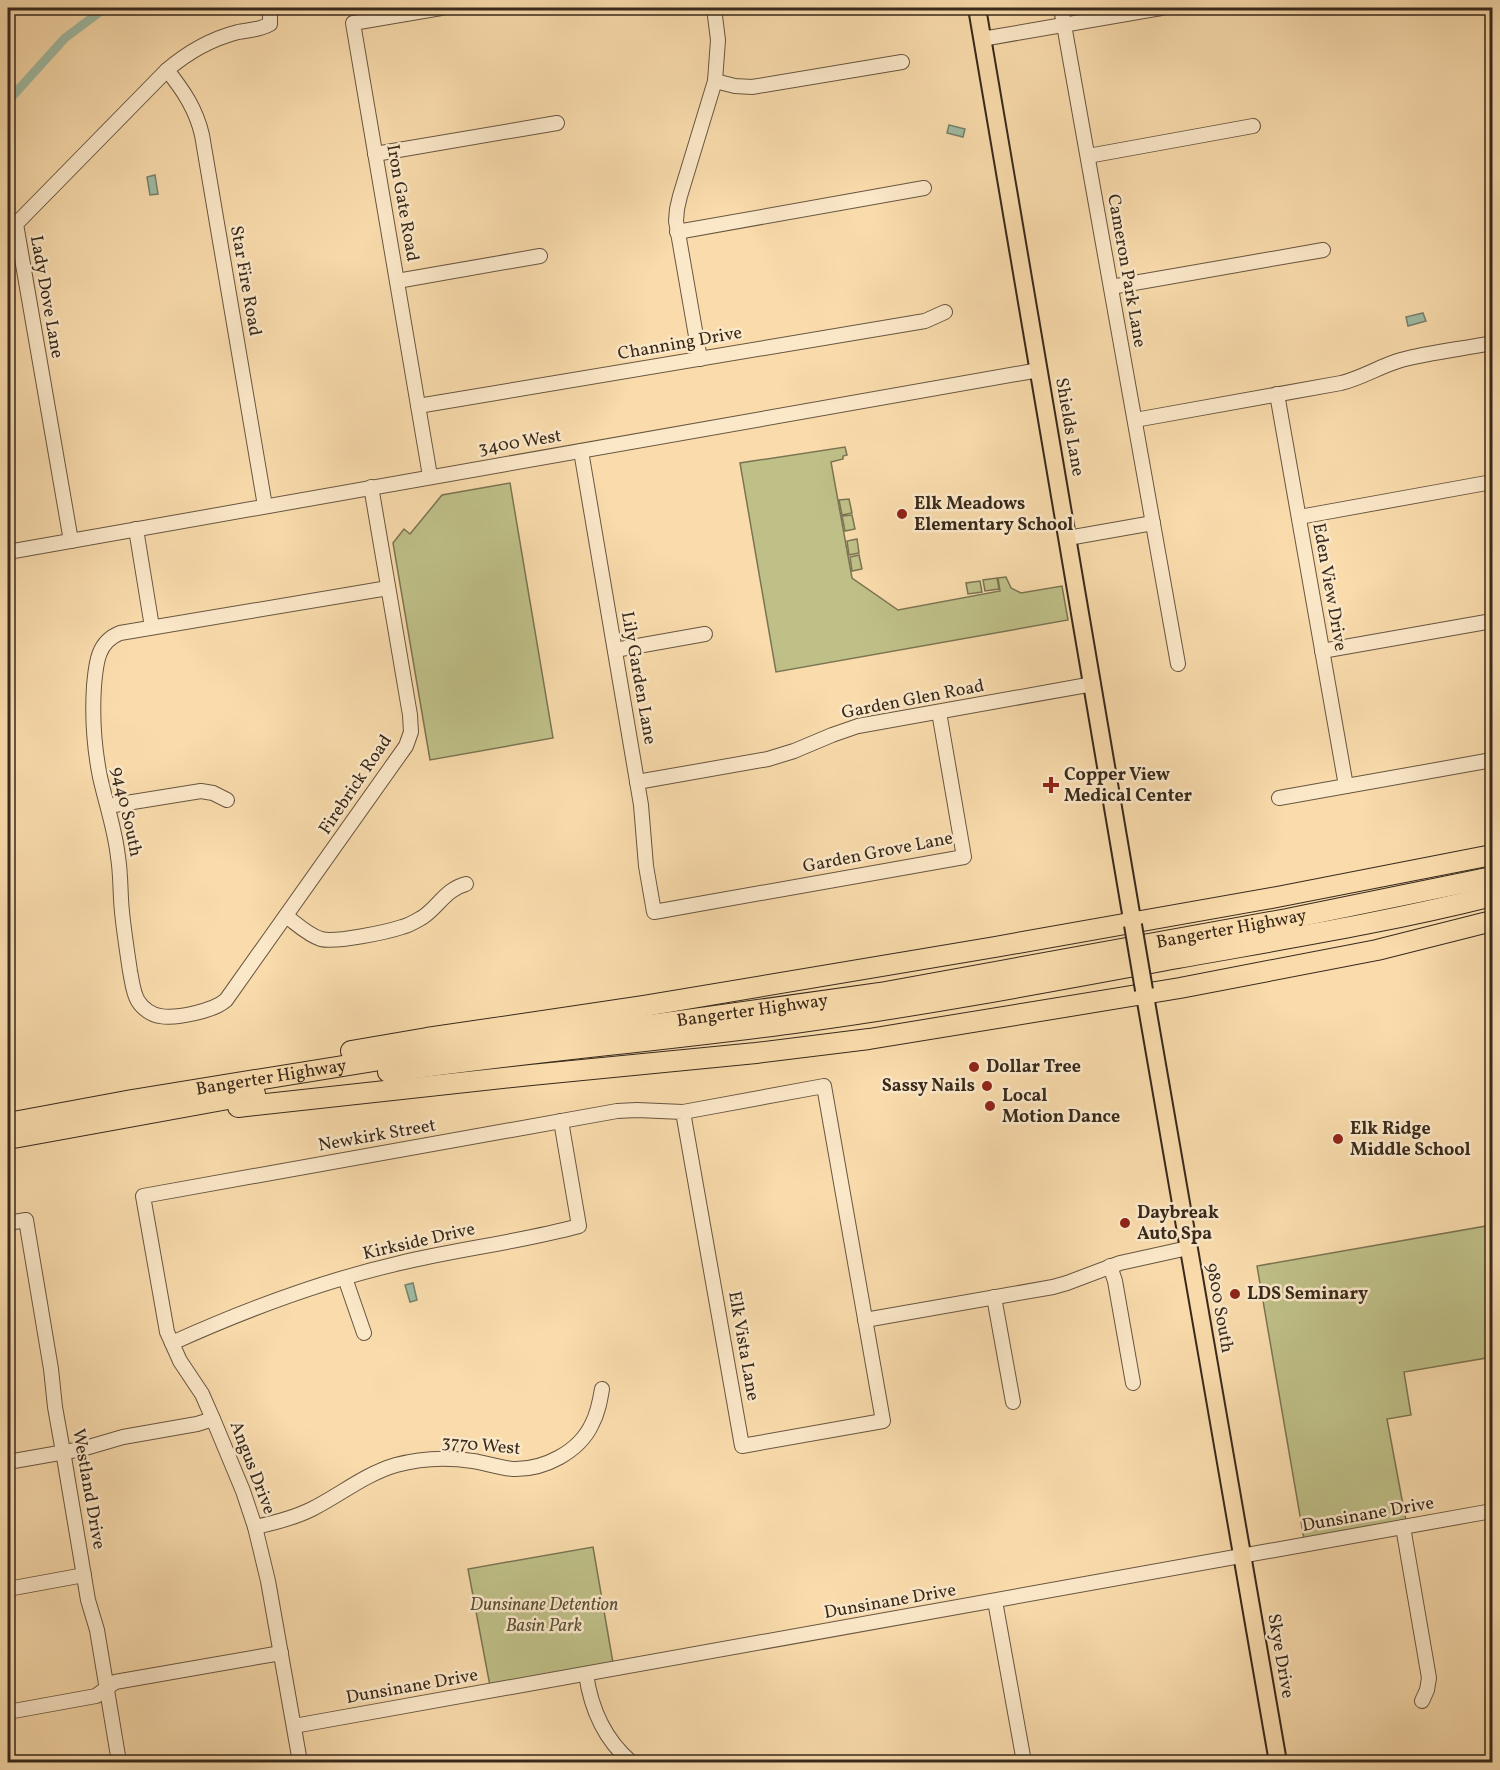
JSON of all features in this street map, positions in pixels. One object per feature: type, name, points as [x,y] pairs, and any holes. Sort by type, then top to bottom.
[{"type":"highway","points":[[130,1109],[285,1065],[382,1045],[644,1006],[995,947],[1289,895],[1492,855]]},
{"type":"highway","name":"Bangerter Highway","points":[[8,1139],[130,1109],[442,1050],[658,1024],[880,993],[1287,920],[1492,877]]},
{"type":"highway","name":"Bangerter Highway","points":[[8,1123],[130,1109],[417,1067],[740,1030],[908,1007],[1383,921],[1492,896]]},
{"type":"highway","points":[[130,1109],[320,1099],[519,1076],[789,1050],[879,1038],[1377,950],[1492,921]]},
{"type":"main road","name":"Shields Lane","points":[[977,8],[1133,923]]},
{"type":"main road","name":"9800 South","points":[[1133,923],[1243,1555]]},
{"type":"main road","name":"Skye Drive","points":[[1243,1555],[1278,1762]]},
{"type":"street","name":"Lady Dove Lane","points":[[70,541],[15,224],[166,70],[204,44],[270,24],[270,8]]},
{"type":"street","name":"Iron Gate Road","points":[[430,476],[353,23],[441,8]]},
{"type":"street","points":[[700,358],[676,221],[678,202],[715,81],[718,40],[714,8]]},
{"type":"street","name":"Cameron Park Lane","points":[[1061,8],[1178,664]]},
{"type":"street","points":[[982,39],[1161,8]]},
{"type":"street","points":[[715,81],[752,87],[902,62]]},
{"type":"street","name":"Star Fire Road","points":[[166,70],[191,104],[202,135],[265,506]]},
{"type":"street","points":[[375,154],[557,123]]},
{"type":"street","points":[[1088,156],[1253,126]]},
{"type":"street","points":[[677,232],[924,188]]},
{"type":"street","points":[[1111,287],[1323,250]]},
{"type":"street","points":[[397,281],[540,256]]},
{"type":"street","name":"Channing Drive","points":[[418,406],[925,321],[945,312]]},
{"type":"street","points":[[1135,420],[1352,381],[1403,359],[1492,344]]},
{"type":"street","name":"3400 West","points":[[8,552],[1039,370]]},
{"type":"street","name":"Eden View Drive","points":[[1277,394],[1346,786]]},
{"type":"street","name":"Lily Garden Lane","points":[[581,451],[643,815],[646,866],[654,912]]},
{"type":"street","points":[[1299,517],[1492,482]]},
{"type":"street","name":"Firebrick Road","points":[[158,1016],[170,1017],[204,1011],[222,1004],[403,752],[409,740],[410,715],[371,487]]},
{"type":"street","points":[[1068,538],[1153,523]]},
{"type":"street","points":[[136,529],[152,627],[388,588]]},
{"type":"street","points":[[1322,651],[1492,621]]},
{"type":"street","name":"9440 South","points":[[152,627],[120,633],[105,642],[98,657],[93,714],[97,762],[117,850],[124,928],[135,996],[142,1006],[158,1016]]},
{"type":"street","points":[[615,650],[705,634]]},
{"type":"street","name":"Garden Glen Road","points":[[637,782],[768,759],[801,749],[845,730],[1093,684]]},
{"type":"street","name":"Garden Grove Lane","points":[[654,912],[964,857],[939,712]]},
{"type":"street","points":[[1279,798],[1492,760]]},
{"type":"street","points":[[108,806],[201,791],[213,793],[227,800]]},
{"type":"street","points":[[286,916],[310,934],[325,940],[376,933],[411,924],[432,910],[450,891],[466,884]]},
{"type":"street","name":"Newkirk Street","points":[[143,1196],[617,1111],[683,1112],[824,1086],[865,1320]]},
{"type":"street","name":"Elk Vista Lane","points":[[683,1112],[742,1446],[883,1421],[865,1320]]},
{"type":"street","name":"Kirkside Drive","points":[[172,1343],[262,1306],[345,1278],[452,1251],[559,1232],[579,1226],[561,1121]]},
{"type":"street","name":"Angus Drive","points":[[143,1196],[164,1320],[180,1361],[202,1394],[213,1419],[243,1491],[255,1527],[268,1581],[300,1762]]},
{"type":"street","name":"Westland Drive","points":[[8,1223],[26,1220],[88,1600],[97,1630],[119,1762]]},
{"type":"street","points":[[865,1320],[1068,1283],[1129,1260],[1188,1248]]},
{"type":"street","points":[[1110,1266],[1115,1281],[1133,1383]]},
{"type":"street","points":[[345,1278],[364,1333]]},
{"type":"street","points":[[994,1297],[1013,1402]]},
{"type":"street","name":"3770 West","points":[[255,1527],[310,1510],[377,1472],[411,1461],[462,1460],[514,1469],[529,1468],[557,1459],[576,1445],[592,1426],[602,1389]]},
{"type":"street","points":[[8,1462],[90,1447],[123,1437],[213,1419]]},
{"type":"street","name":"Dunsinane Drive","points":[[294,1726],[1492,1511]]},
{"type":"street","points":[[1403,1527],[1429,1678],[1422,1701]]},
{"type":"street","points":[[8,1589],[84,1575]]},
{"type":"street","points":[[995,1601],[1024,1762]]},
{"type":"street","points":[[8,1712],[96,1696],[115,1682],[281,1653]]},
{"type":"street","points":[[586,1674],[598,1719],[621,1754],[631,1762]]},
{"type":"green space","points":[[845,447],[847,455],[843,456],[843,459],[831,462],[852,578],[898,610],[1000,591],[998,578],[1006,577],[1011,588],[1021,593],[1062,586],[1068,620],[776,672],[740,463]]},
{"type":"green space","points":[[510,483],[553,738],[430,760],[393,543],[404,529],[410,534],[442,495]]},
{"type":"green space","points":[[849,499],[852,513],[842,515],[839,500]]},
{"type":"green space","points":[[852,515],[855,529],[845,531],[842,516]]},
{"type":"green space","points":[[857,539],[859,553],[849,555],[847,541]]},
{"type":"green space","points":[[859,555],[862,569],[852,571],[850,557]]},
{"type":"green space","points":[[997,578],[999,589],[985,591],[983,580]]},
{"type":"green space","points":[[980,581],[982,592],[968,594],[966,583]]},
{"type":"green space","points":[[1492,1225],[1492,1357],[1404,1372],[1411,1415],[1387,1419],[1406,1521],[1304,1539],[1257,1266]]},
{"type":"green space","name":"Dunsinane Detention Basin Park","points":[[593,1547],[613,1663],[490,1686],[468,1569]]},
{"type":"shaded area","points":[[949,125],[965,129],[963,137],[947,133]]},
{"type":"shaded area","points":[[155,175],[158,194],[150,195],[147,177]]},
{"type":"shaded area","points":[[1423,313],[1426,321],[1408,326],[1406,317]]},
{"type":"shaded area","points":[[413,1283],[417,1300],[410,1302],[405,1285]]},
{"type":"waterway","points":[[8,101],[65,38],[105,8]]},
{"type":"place","name":"Elk Meadows Elementary School","points":[[902,514]]},
{"type":"place","name":"Copper View Medical Center","points":[[1051,785]]},
{"type":"place","name":"Dollar Tree","points":[[974,1067]]},
{"type":"place","name":"Sassy Nails","points":[[987,1086]]},
{"type":"place","name":"Local Motion Dance","points":[[990,1106]]},
{"type":"place","name":"Elk Ridge Middle School","points":[[1338,1139]]},
{"type":"place","name":"Daybreak Auto Spa","points":[[1125,1223]]},
{"type":"place","name":"LDS Seminary","points":[[1235,1294]]}]
